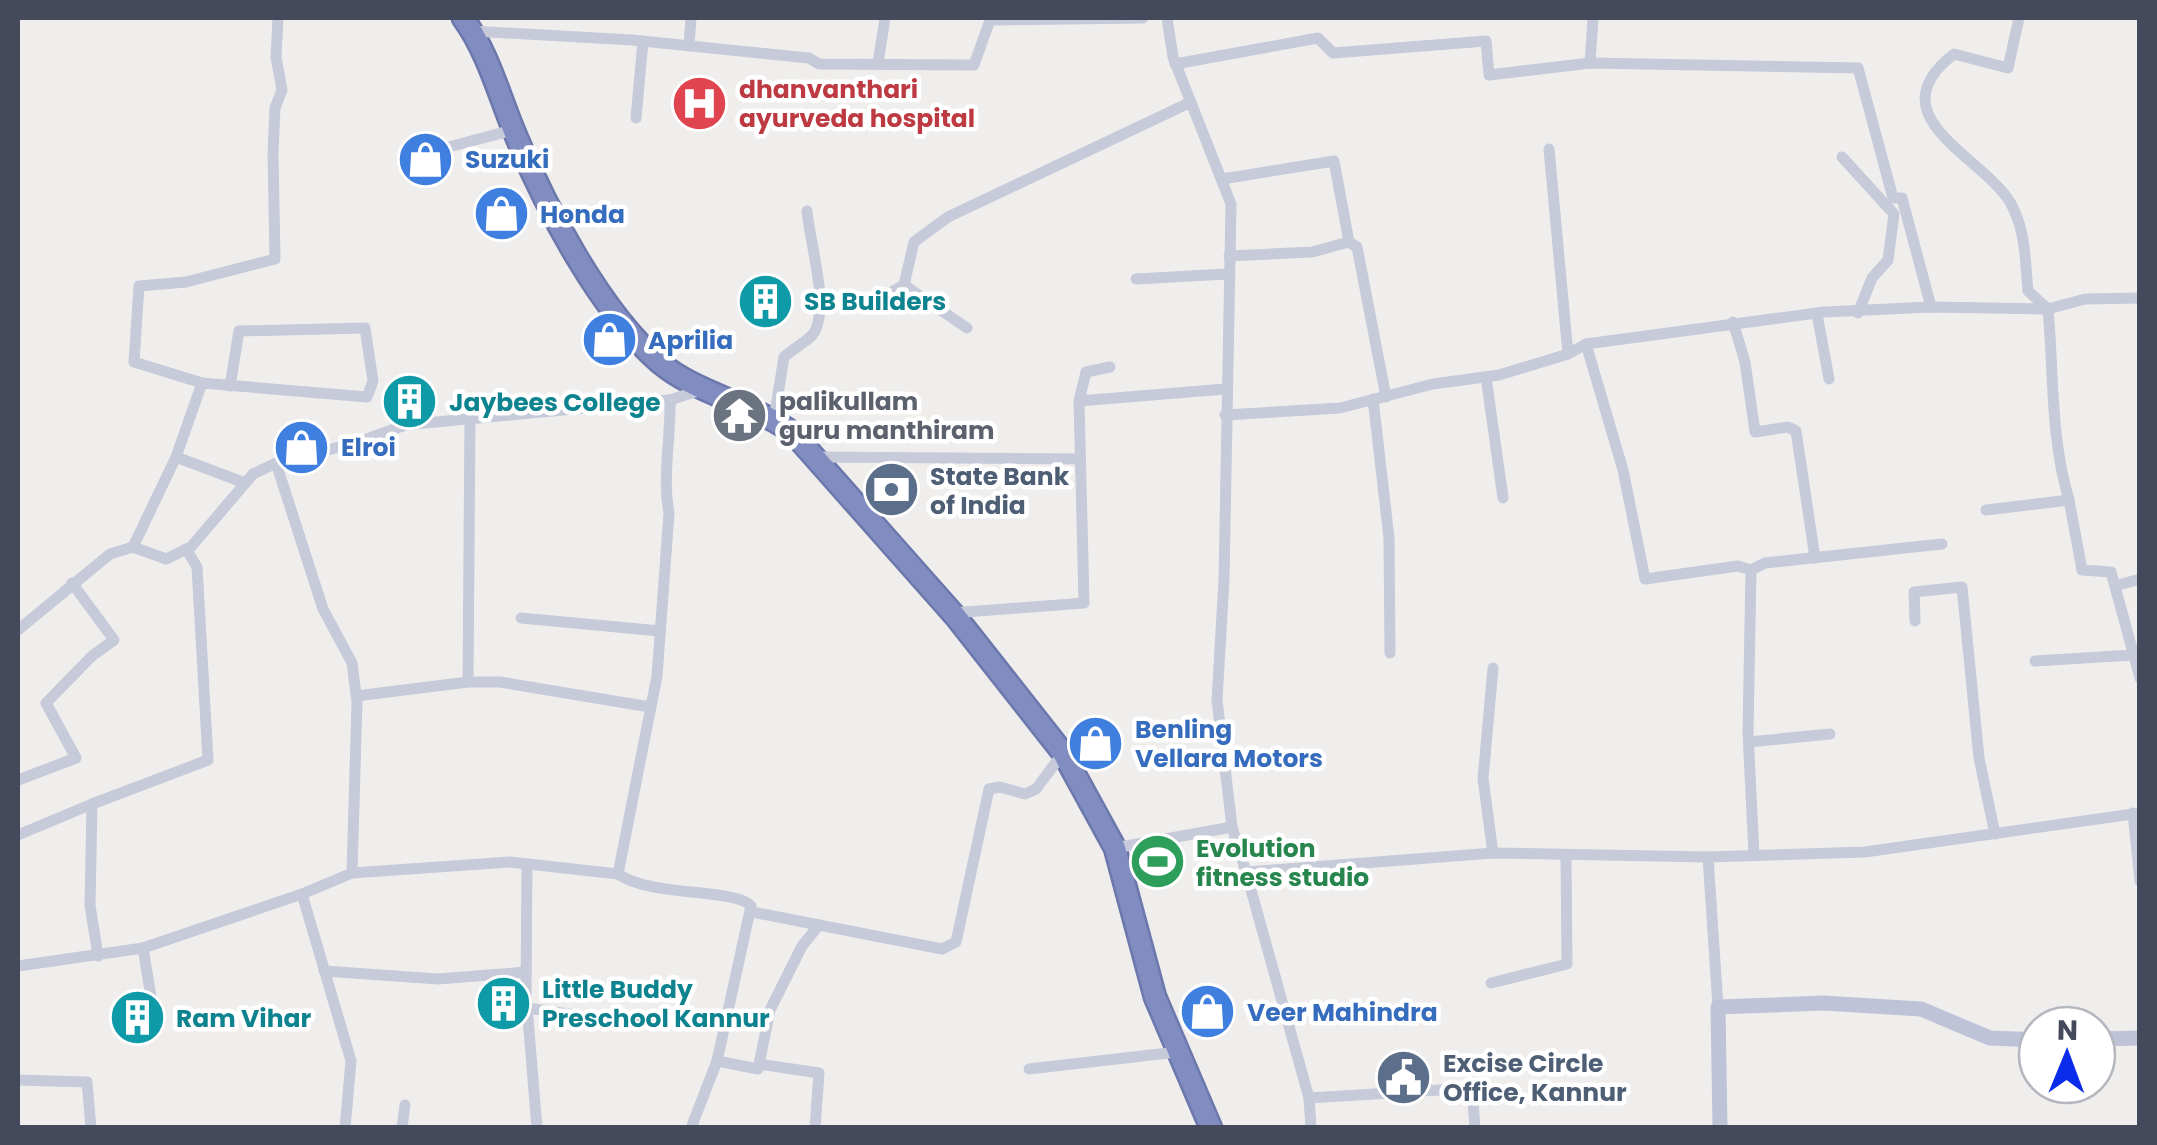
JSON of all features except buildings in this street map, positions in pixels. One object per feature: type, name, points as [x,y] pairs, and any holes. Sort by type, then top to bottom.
[{"type":"highway","points":[[464,21],[550,206],[612,305],[659,362],[774,419],[816,457],[952,613],[1063,753],[1115,848],[1155,997],[1211,1128]]},
{"type":"highway","points":[[1177,1052],[1222,1128]]},
{"type":"main road","points":[[1720,1128],[1718,1007],[1824,1003],[1921,1009],[1990,1038],[2017,1039]]},
{"type":"street","points":[[230,386],[238,331],[365,328],[373,380],[367,397],[230,386],[202,383],[134,362],[138,286],[186,282],[275,259],[273,153],[275,108],[282,90],[276,57],[278,18]]},
{"type":"street","points":[[689,46],[691,18]]},
{"type":"street","points":[[878,63],[885,18]]},
{"type":"street","points":[[464,21],[809,58],[819,64],[974,66],[990,19],[1143,18]]},
{"type":"street","points":[[1167,18],[1176,64],[1231,204],[1224,580],[1217,700],[1232,826],[1308,1098],[1311,1128]]},
{"type":"street","points":[[1590,63],[1592,18]]},
{"type":"street","points":[[2020,18],[2008,68],[1954,54],[1932,71],[1926,94],[1929,115],[1941,137],[2007,198],[2022,226],[2028,292],[2048,309],[2058,461],[2082,570],[2111,572],[2134,637],[2133,655],[2140,678]]},
{"type":"street","points":[[1176,64],[1318,38],[1333,53],[1486,41],[1489,75],[1590,63],[1858,68],[1893,198],[1902,198],[1932,307]]},
{"type":"street","points":[[636,118],[643,41]]},
{"type":"street","points":[[824,305],[870,304],[904,285],[914,242],[948,216],[1191,102]]},
{"type":"street","points":[[445,148],[514,130]]},
{"type":"street","points":[[1548,149],[1568,354]]},
{"type":"street","points":[[1842,157],[1894,214],[1888,260],[1872,278],[1858,313]]},
{"type":"street","points":[[1222,178],[1334,161],[1348,242]]},
{"type":"street","points":[[774,419],[784,357],[814,335],[824,305],[811,258],[807,211]]},
{"type":"street","points":[[1229,256],[1312,252],[1348,242],[1357,246],[1379,398],[1389,538],[1390,653]]},
{"type":"street","points":[[1136,279],[1227,274]]},
{"type":"street","points":[[904,285],[967,328]]},
{"type":"street","points":[[1225,414],[1340,408],[1486,377],[1568,354],[1586,344],[1732,322],[1932,307],[2048,309],[2085,299],[2140,298]]},
{"type":"street","points":[[1818,314],[1829,379]]},
{"type":"street","points":[[1732,322],[1745,362],[1755,432],[1788,427],[1796,431],[1814,558]]},
{"type":"street","points":[[1586,344],[1623,470],[1646,579],[1738,566],[1751,570],[1765,563],[1942,544]]},
{"type":"street","points":[[952,613],[1084,602],[1078,460],[1080,401],[1086,372],[1110,367]]},
{"type":"street","points":[[1486,377],[1503,498]]},
{"type":"street","points":[[133,546],[176,456],[202,383]]},
{"type":"street","points":[[18,630],[110,554],[133,546],[166,559],[186,549],[252,474],[276,463],[359,442],[404,425],[670,400],[708,388]]},
{"type":"street","points":[[1080,401],[1225,389]]},
{"type":"street","points":[[618,874],[660,631],[670,513],[665,493],[673,428],[670,400]]},
{"type":"street","points":[[468,682],[470,417]]},
{"type":"street","points":[[176,456],[245,483]]},
{"type":"street","points":[[816,457],[1078,460]]},
{"type":"street","points":[[276,463],[323,609],[352,664],[356,696],[352,873]]},
{"type":"street","points":[[1986,510],[2069,500]]},
{"type":"street","points":[[18,835],[208,760],[198,567],[186,549]]},
{"type":"street","points":[[1751,570],[1749,742],[1754,855]]},
{"type":"street","points":[[2115,586],[2140,579]]},
{"type":"street","points":[[18,780],[76,758],[46,703],[92,656],[114,640],[72,583]]},
{"type":"street","points":[[1915,620],[1914,592],[1962,587],[1964,646],[1979,758],[1995,834]]},
{"type":"street","points":[[521,618],[660,631]]},
{"type":"street","points":[[2035,660],[2133,655]]},
{"type":"street","points":[[1492,854],[1483,779],[1493,668]]},
{"type":"street","points":[[356,696],[468,682],[500,682],[650,706]]},
{"type":"street","points":[[1749,742],[1830,734]]},
{"type":"street","points":[[752,912],[942,950],[956,942],[990,790],[1000,787],[1025,794],[1036,789],[1063,753]]},
{"type":"street","points":[[92,804],[90,904],[98,956]]},
{"type":"street","points":[[1246,872],[1492,854],[1708,857],[1865,852],[2136,813],[2140,880]]},
{"type":"street","points":[[1115,848],[1232,826]]},
{"type":"street","points":[[1491,983],[1566,964],[1566,855]]},
{"type":"street","points":[[1708,857],[1718,1007]]},
{"type":"street","points":[[527,864],[527,1008],[537,1128]]},
{"type":"street","points":[[18,966],[142,948],[352,873],[527,864],[618,874],[630,881],[692,896],[744,899],[752,912],[717,1062],[691,1128]]},
{"type":"street","points":[[302,894],[350,1061],[344,1128]]},
{"type":"street","points":[[717,1062],[758,1069],[770,1010],[802,946],[819,925]]},
{"type":"street","points":[[142,948],[152,1003]]},
{"type":"street","points":[[324,971],[427,978],[526,972]]},
{"type":"street","points":[[527,1008],[640,1024]]},
{"type":"street","points":[[1029,1069],[1177,1052]]},
{"type":"street","points":[[759,1064],[818,1073],[815,1128]]},
{"type":"street","points":[[18,1080],[87,1082],[91,1128]]},
{"type":"street","points":[[1308,1098],[1472,1088],[1475,1128]]},
{"type":"street","points":[[402,1128],[405,1105]]},
{"type":"place","name":"dhanvanthari ayurveda hospital","points":[[700,103]]},
{"type":"place","name":"Suzuki","points":[[426,159]]},
{"type":"place","name":"Honda","points":[[501,214]]},
{"type":"place","name":"SB Builders","points":[[765,301]]},
{"type":"place","name":"Aprilia","points":[[609,340]]},
{"type":"place","name":"Jaybees College","points":[[410,402]]},
{"type":"place","name":"palikullam guru manthiram","points":[[740,415]]},
{"type":"place","name":"Elroi","points":[[302,447]]},
{"type":"place","name":"State Bank of India","points":[[891,490]]},
{"type":"place","name":"Benling Vellara Motors","points":[[1096,743]]},
{"type":"place","name":"Evolution fitness studio","points":[[1157,862]]},
{"type":"place","name":"Little Buddy Preschool Kannur","points":[[503,1003]]},
{"type":"place","name":"Veer Mahindra","points":[[1208,1012]]},
{"type":"place","name":"Ram Vihar","points":[[137,1018]]},
{"type":"place","name":"Excise Circle Office, Kannur","points":[[1404,1077]]}]
